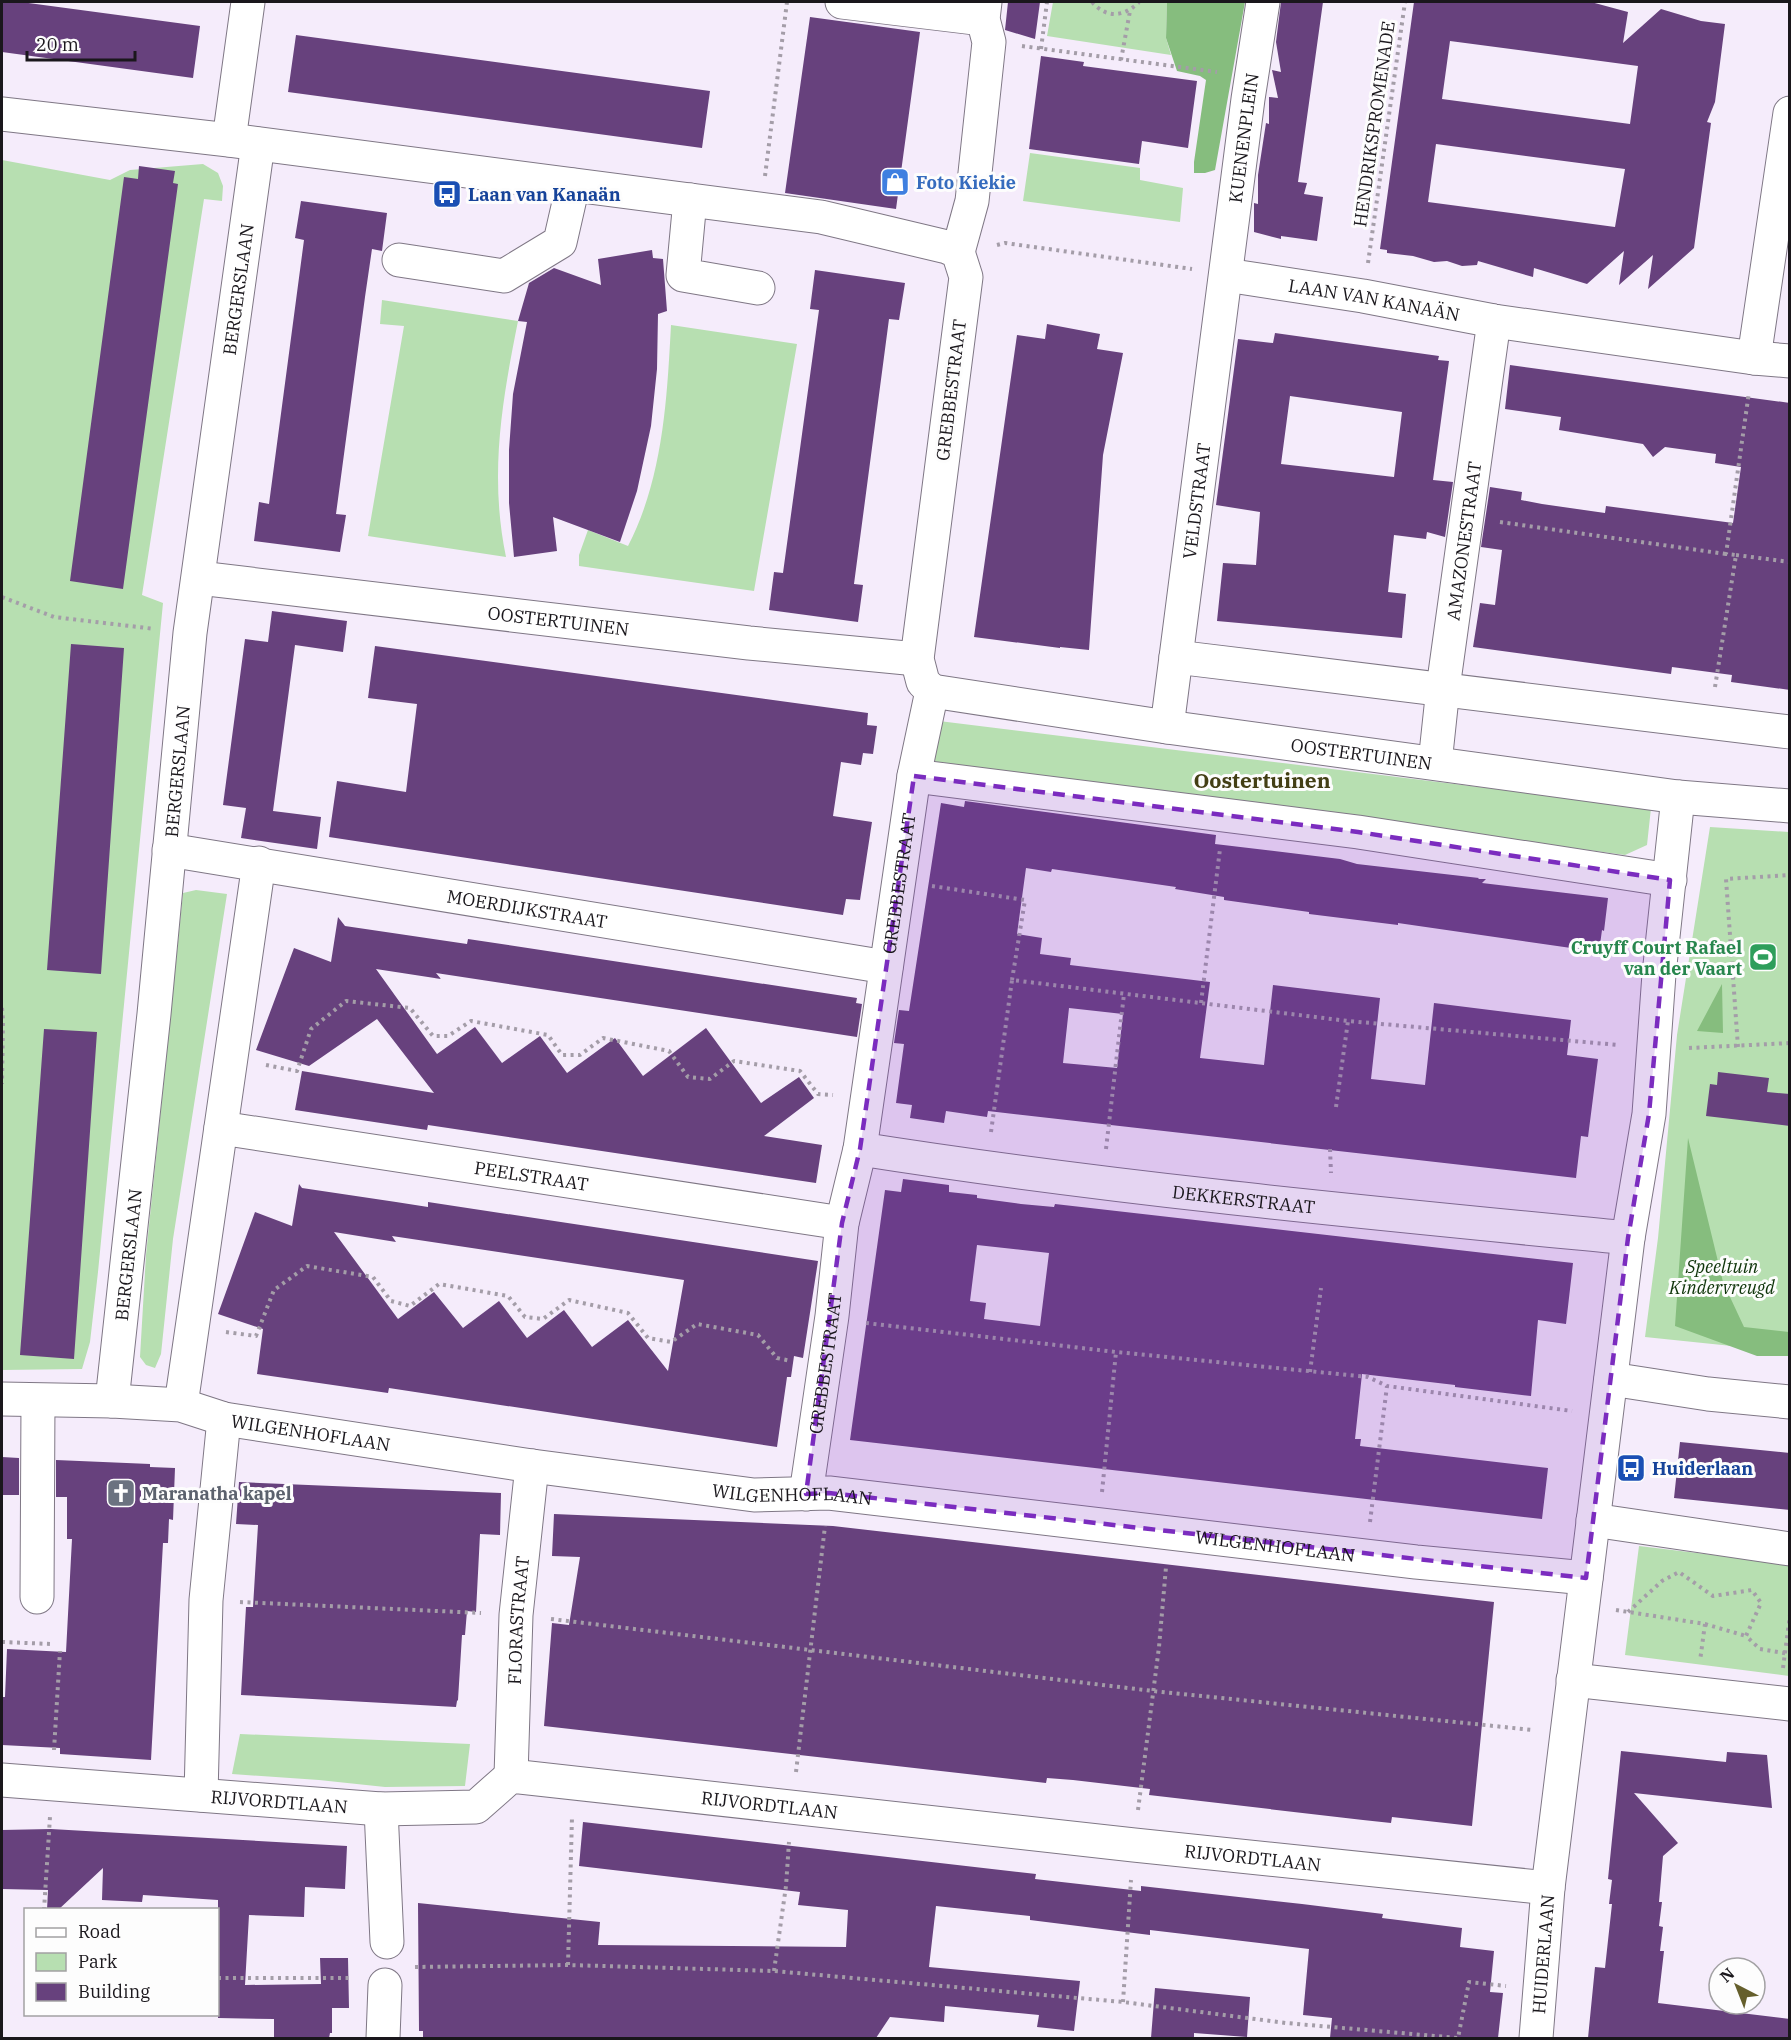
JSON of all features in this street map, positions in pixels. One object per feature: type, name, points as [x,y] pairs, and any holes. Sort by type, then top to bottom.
[{"type":"street","name":"BERGERSLAAN","points":[[112,1401],[154,1014],[190,633],[199,578],[243,142],[248,2]]},
{"type":"street","points":[[842,2],[986,21],[972,201],[962,264]]},
{"type":"street","name":"KUENENPLEIN","points":[[1226,275],[1263,2]]},
{"type":"street","points":[[1754,358],[1790,112]]},
{"type":"street","points":[[2,114],[243,142],[821,217],[947,247],[962,264]]},
{"type":"street","points":[[399,260],[504,276],[560,242],[573,185]]},
{"type":"street","points":[[690,200],[682,275],[758,288]]},
{"type":"street","name":"GREBBESTRAAT","points":[[818,1494],[825,1366],[842,1223],[860,1149],[914,776],[932,691],[923,682],[917,659],[962,264]]},
{"type":"street","name":"LAAN VAN KANAÄN","points":[[1226,275],[1363,296],[1494,321],[1790,362]]},
{"type":"street","name":"VELDSTRAAT","points":[[1167,727],[1226,275]]},
{"type":"street","name":"AMAZONESTRAAT","points":[[1435,763],[1443,688],[1494,321]]},
{"type":"street","name":"OOSTERTUINEN","points":[[199,578],[749,643],[917,659]]},
{"type":"street","points":[[1176,657],[1790,732]]},
{"type":"street","name":"OOSTERTUINEN","points":[[932,691],[1167,727],[1678,797],[1790,806]]},
{"type":"street","points":[[914,776],[1358,832],[1670,880]]},
{"type":"street","name":"HUIDERLAAN","points":[[1536,2038],[1548,1888],[1573,1680],[1628,1238],[1649,1114],[1659,974],[1678,797]]},
{"type":"street","name":"MOERDIJKSTRAAT","points":[[169,850],[886,967]]},
{"type":"street","points":[[181,1405],[259,863]]},
{"type":"street","name":"PEELSTRAAT","points":[[221,1128],[842,1223]]},
{"type":"street","name":"DEKKERSTRAAT","points":[[860,1149],[986,1169],[1332,1209],[1628,1238]]},
{"type":"street","points":[[1611,1379],[1708,1394],[1790,1402]]},
{"type":"street","name":"WILGENHOFLAAN","points":[[2,1399],[181,1405],[224,1419],[532,1466],[754,1495],[818,1494],[1366,1555],[1584,1592]]},
{"type":"street","points":[[37,1597],[38,1401]]},
{"type":"street","points":[[201,1795],[206,1600],[224,1419]]},
{"type":"street","name":"FLORASTRAAT","points":[[511,1776],[516,1615],[532,1466]]},
{"type":"street","points":[[1593,1520],[1790,1550]]},
{"type":"street","points":[[1573,1680],[1783,1704]]},
{"type":"street","name":"RIJVORDTLAAN","points":[[2,1780],[381,1809],[476,1807],[511,1776],[1548,1888]]},
{"type":"street","points":[[381,1809],[387,1942]]},
{"type":"street","points":[[383,2038],[385,1977]]},
{"type":"path","points":[[761,209],[787,2]]},
{"type":"path","points":[[1041,49],[1047,2]]},
{"type":"path","points":[[1092,2],[1107,13],[1119,14],[1130,11]]},
{"type":"path","points":[[1121,60],[1130,11],[1138,2]]},
{"type":"path","name":"HENDRIKSPROMENADE","points":[[1370,251],[1405,2]]},
{"type":"path","points":[[986,21],[1041,49],[1252,76]]},
{"type":"path","points":[[962,264],[1005,243],[1226,275]]},
{"type":"path","points":[[1726,554],[1754,358]]},
{"type":"path","points":[[1467,517],[1790,562]]},
{"type":"path","points":[[1709,722],[1736,555]]},
{"type":"path","points":[[2,597],[54,617],[190,633]]},
{"type":"path","points":[[1201,1003],[1223,815]]},
{"type":"path","points":[[1738,1047],[1726,879],[1790,875]]},
{"type":"path","points":[[899,880],[1025,900],[986,1169]]},
{"type":"path","points":[[1012,980],[1348,1021],[1654,1049],[1790,1043]]},
{"type":"path","points":[[1102,1182],[1125,994]]},
{"type":"path","points":[[230,1058],[297,1071],[311,1029],[346,1001],[410,1008],[433,1036],[448,1036],[471,1021],[548,1035],[562,1055],[580,1055],[603,1038],[669,1051],[688,1077],[710,1079],[734,1061],[800,1071],[818,1094],[867,1098]]},
{"type":"path","points":[[2,1008],[2,1084]]},
{"type":"path","points":[[1336,1107],[1348,1021]]},
{"type":"path","points":[[192,1326],[256,1336],[274,1290],[307,1266],[373,1278],[391,1301],[410,1306],[439,1284],[508,1296],[525,1317],[543,1319],[569,1300],[628,1313],[648,1338],[670,1342],[697,1324],[758,1335],[777,1358],[825,1366]]},
{"type":"path","points":[[1310,1372],[1321,1288]]},
{"type":"path","points":[[832,1316],[857,1322],[1116,1352],[1368,1377],[1387,1386],[1606,1415]]},
{"type":"path","points":[[1098,1525],[1116,1352]]},
{"type":"path","points":[[1366,1555],[1387,1386]]},
{"type":"path","points":[[774,1971],[786,1886],[792,1807],[812,1650],[818,1494]]},
{"type":"path","points":[[1123,2002],[1134,1845],[1159,1647],[1168,1532]]},
{"type":"path","points":[[1628,1611],[1662,1581],[1679,1572],[1713,1596],[1752,1590],[1761,1602],[1746,1636]]},
{"type":"path","points":[[1584,1592],[1628,1611],[1705,1624],[1746,1636],[1760,1649],[1787,1654]]},
{"type":"path","points":[[206,1600],[516,1615],[1153,1691],[1567,1734]]},
{"type":"path","points":[[1783,1704],[1790,1615]]},
{"type":"path","points":[[1695,1694],[1705,1624]]},
{"type":"path","points":[[2,1642],[51,1644]]},
{"type":"path","points":[[44,1908],[60,1651]]},
{"type":"path","points":[[568,1965],[572,1783]]},
{"type":"path","points":[[219,1978],[385,1977],[568,1965],[774,1971],[1123,2002],[1286,2023],[1458,2038],[1469,1982],[1540,1990]]},
{"type":"highlighted area","points":[[914,776],[1358,832],[1670,880],[1649,1114],[1628,1238],[1586,1578],[829,1493],[806,1494],[842,1223],[860,1149]]},
{"type":"green space","points":[[1053,2],[1167,2],[1166,38],[1171,55],[1047,36]]},
{"type":"green space","points":[[1167,2],[1245,2],[1215,170],[1205,173],[1194,173],[1194,162],[1206,80],[1200,76],[1177,71],[1166,38]]},
{"type":"green space","points":[[1030,153],[1140,168],[1140,180],[1183,188],[1180,222],[1023,201]]},
{"type":"green space","points":[[2,160],[110,180],[130,170],[203,164],[218,173],[223,186],[222,201],[204,199],[142,595],[163,603],[98,1272],[90,1342],[82,1369],[2,1370]]},
{"type":"green space","points":[[382,300],[518,321],[503,409],[498,467],[498,497],[506,557],[368,536],[404,326],[380,324]]},
{"type":"green space","points":[[671,325],[797,344],[754,591],[579,566],[579,555],[588,530],[628,546],[640,520],[656,466],[661,438],[668,382]]},
{"type":"green space","points":[[939,721],[1651,808],[1647,845],[1625,855],[931,761]]},
{"type":"green space","name":"Speeltuin Kindervreugd","points":[[1710,827],[1789,832],[1789,1352],[1645,1337],[1658,1238],[1677,1035]]},
{"type":"green space","points":[[196,890],[227,894],[173,1239],[161,1354],[155,1368],[146,1365],[140,1357],[146,1255],[183,893]]},
{"type":"green space","points":[[1722,984],[1723,1033],[1697,1031]]},
{"type":"green space","points":[[1688,1138],[1723,1282],[1744,1327],[1789,1332],[1789,1356],[1757,1356],[1675,1326]]},
{"type":"green space","points":[[1639,1546],[1789,1564],[1789,1676],[1625,1655]]},
{"type":"green space","points":[[240,1734],[470,1744],[465,1786],[385,1787],[232,1774]]},
{"type":"building","points":[[2,2],[21,2],[200,26],[193,78],[2,52]]},
{"type":"building","points":[[1008,2],[1040,2],[1035,39],[1005,30]]},
{"type":"building","points":[[1281,2],[1323,2],[1298,182],[1307,183],[1304,194],[1323,197],[1317,241],[1281,236],[1281,239],[1254,232],[1254,203],[1258,204],[1258,175],[1266,123],[1269,124],[1269,97],[1278,98],[1272,70],[1281,72],[1276,42]]},
{"type":"building","points":[[1414,2],[1591,2],[1628,12],[1623,43],[1661,9],[1701,21],[1725,24],[1715,102],[1707,122],[1711,123],[1694,248],[1648,289],[1653,255],[1619,285],[1624,251],[1587,284],[1534,268],[1533,277],[1478,261],[1477,265],[1462,266],[1447,261],[1434,262],[1413,256],[1387,253],[1387,250],[1380,249]],"holes":[[[1450,41],[1638,66],[1630,124],[1442,99]],[[1436,144],[1625,169],[1615,227],[1428,202]]]},
{"type":"building","points":[[810,17],[920,32],[896,209],[785,193]]},
{"type":"building","points":[[296,35],[710,91],[702,148],[288,92]]},
{"type":"building","points":[[1041,56],[1084,62],[1083,66],[1197,81],[1188,148],[1142,141],[1139,164],[1029,149]]},
{"type":"building","points":[[139,166],[175,171],[173,183],[178,184],[123,589],[70,581],[124,177],[138,179]]},
{"type":"building","points":[[301,201],[387,213],[382,251],[372,249],[365,297],[336,514],[346,515],[340,552],[254,541],[259,502],[269,504],[304,240],[295,238]]},
{"type":"building","points":[[652,250],[653,258],[663,259],[667,311],[658,314],[657,369],[651,426],[637,491],[620,542],[553,517],[557,551],[514,557],[509,503],[509,450],[513,394],[527,322],[518,321],[529,283],[554,268],[601,285],[598,259]]},
{"type":"building","points":[[815,270],[905,283],[899,320],[889,319],[854,584],[863,585],[858,622],[769,610],[774,572],[783,573],[819,310],[810,309]]},
{"type":"building","points":[[1047,324],[1100,334],[1097,349],[1123,353],[1103,455],[1089,650],[974,637],[1017,335],[1045,339]]},
{"type":"building","points":[[1275,333],[1439,356],[1438,360],[1449,361],[1433,480],[1453,482],[1445,537],[1427,532],[1426,539],[1394,535],[1388,592],[1406,594],[1402,638],[1217,621],[1223,563],[1256,565],[1260,512],[1216,505],[1238,339],[1273,343]],"holes":[[[1290,396],[1402,412],[1394,477],[1281,464]]]},
{"type":"building","points":[[1510,365],[1790,403],[1790,690],[1731,682],[1732,675],[1672,667],[1671,674],[1473,647],[1480,603],[1495,605],[1502,550],[1481,547],[1490,487],[1522,492],[1521,500],[1542,504],[1605,513],[1606,506],[1733,523],[1741,467],[1715,463],[1716,454],[1665,447],[1653,457],[1643,444],[1559,430],[1561,417],[1505,409]]},
{"type":"building","points":[[272,611],[347,621],[343,652],[295,645],[273,811],[321,817],[317,849],[241,838],[246,808],[223,805],[245,639],[268,642]]},
{"type":"building","points":[[71,644],[124,648],[101,974],[47,970]]},
{"type":"building","points":[[375,646],[868,713],[867,725],[877,726],[873,754],[863,753],[861,765],[841,762],[833,816],[872,822],[860,900],[846,899],[843,915],[329,837],[337,781],[406,792],[417,704],[368,698]]},
{"type":"building","points":[[965,801],[1216,835],[1215,844],[1486,879],[1482,883],[1608,898],[1599,952],[1398,923],[1398,925],[1309,914],[1309,912],[1224,900],[1224,897],[1175,889],[1176,887],[1052,869],[1051,872],[1026,868],[1017,934],[1042,938],[1040,954],[1071,958],[1070,965],[1210,982],[1200,1058],[1264,1065],[1273,985],[1380,998],[1371,1079],[1425,1085],[1434,1003],[1571,1020],[1567,1055],[1598,1059],[1588,1137],[1581,1136],[1576,1178],[988,1111],[987,1117],[946,1111],[944,1123],[910,1118],[912,1105],[896,1103],[904,1044],[894,1043],[899,1010],[909,1011],[941,803],[964,807]],"holes":[[[1069,1008],[1123,1014],[1117,1068],[1063,1063]]]},
{"type":"building","points":[[338,917],[345,926],[467,944],[468,939],[857,998],[856,1003],[862,1004],[857,1037],[436,973],[441,979],[376,969],[437,1054],[475,1027],[502,1063],[540,1036],[567,1073],[615,1038],[643,1076],[706,1028],[761,1103],[799,1077],[814,1098],[764,1136],[822,1145],[816,1183],[428,1125],[427,1130],[295,1110],[302,1071],[434,1093],[377,1019],[309,1066],[256,1050],[294,948],[331,962]]},
{"type":"building","points":[[44,1029],[97,1032],[74,1359],[20,1355]]},
{"type":"building","points":[[1718,1072],[1769,1078],[1767,1092],[1790,1094],[1790,1126],[1706,1116],[1710,1084],[1717,1085]]},
{"type":"building","points":[[903,1179],[949,1185],[949,1192],[1021,1204],[1054,1207],[1055,1204],[1573,1263],[1566,1324],[1538,1320],[1531,1396],[1362,1374],[1355,1439],[1361,1439],[1360,1446],[1548,1468],[1542,1519],[850,1440],[885,1190],[901,1192]],"holes":[[[977,1245],[1049,1253],[1040,1326],[984,1319],[986,1303],[970,1301]]]},
{"type":"building","points":[[299,1184],[302,1188],[428,1207],[428,1202],[818,1261],[803,1358],[794,1356],[791,1377],[787,1377],[777,1447],[389,1388],[388,1393],[257,1374],[263,1329],[218,1314],[255,1212],[292,1226]],"holes":[[[334,1232],[396,1242],[392,1236],[684,1280],[668,1371],[628,1320],[592,1347],[564,1310],[527,1338],[499,1301],[463,1328],[434,1292],[398,1319]]]},
{"type":"building","points":[[1680,1442],[1790,1453],[1790,1510],[1674,1498]]},
{"type":"building","points":[[2,1457],[19,1458],[19,1495],[2,1495]]},
{"type":"building","points":[[56,1460],[150,1464],[150,1467],[175,1468],[173,1520],[169,1519],[168,1543],[163,1543],[151,1760],[60,1754],[60,1748],[2,1745],[2,1697],[5,1697],[7,1649],[66,1652],[72,1539],[67,1539],[67,1497],[56,1497]]},
{"type":"building","points":[[239,1482],[501,1493],[500,1535],[480,1534],[476,1612],[467,1611],[465,1635],[462,1635],[456,1707],[241,1695],[246,1607],[253,1607],[258,1525],[236,1524]]},
{"type":"building","points":[[554,1514],[833,1526],[1494,1602],[1472,1826],[1392,1817],[1391,1823],[1363,1820],[1149,1795],[1150,1789],[1073,1780],[1047,1778],[1046,1783],[544,1726],[552,1623],[569,1625],[580,1557],[552,1556]]},
{"type":"building","points":[[1621,1751],[1726,1762],[1727,1752],[1767,1755],[1772,1808],[1634,1793],[1678,1843],[1663,1856],[1659,1926],[1663,1927],[1660,1951],[1664,1951],[1658,2003],[1707,2009],[1707,2016],[1765,2016],[1790,2019],[1790,2038],[1588,2038],[1595,1967],[1605,1968],[1612,1904],[1609,1904],[1612,1880],[1608,1879]]},
{"type":"building","points":[[583,1822],[1036,1874],[1035,1879],[1141,1891],[1141,1886],[1302,1904],[1383,1914],[1382,1918],[1462,1928],[1460,1947],[1494,1951],[1490,1992],[1503,1993],[1498,2038],[1330,2038],[1332,2018],[1303,2015],[1309,1949],[1150,1930],[1150,1935],[1030,1920],[1030,1916],[936,1906],[929,1967],[1080,1981],[1074,2031],[1037,2027],[1039,2015],[945,2006],[944,2022],[890,2017],[876,2038],[423,2038],[423,2031],[419,2031],[418,1903],[600,1922],[598,1945],[846,1947],[848,1910],[798,1905],[800,1892],[579,1866]]},
{"type":"building","points":[[51,1829],[347,1846],[345,1889],[305,1887],[304,1917],[249,1915],[245,1985],[321,1984],[320,1958],[348,1958],[349,2008],[332,2008],[332,2033],[329,2038],[274,2038],[274,2019],[218,2018],[218,1900],[143,1895],[142,1902],[102,1900],[103,1868],[60,1908],[47,1908],[48,1890],[2,1889],[2,1830]]},
{"type":"building","points":[[1155,1988],[1250,1997],[1247,2037],[1194,2033],[1194,2038],[1151,2038]]},
{"type":"place","name":"Foto Kiekie","points":[[895,182]]},
{"type":"place","name":"Laan van Kanaän","points":[[447,194]]},
{"type":"place","name":"Cruyff Court Rafael van der Vaart","points":[[1763,957]]},
{"type":"place","name":"Huiderlaan","points":[[1631,1468]]},
{"type":"place","name":"Maranatha kapel","points":[[121,1493]]},
{"type":"district","name":"Oostertuinen","points":[[1262,780]]}]
